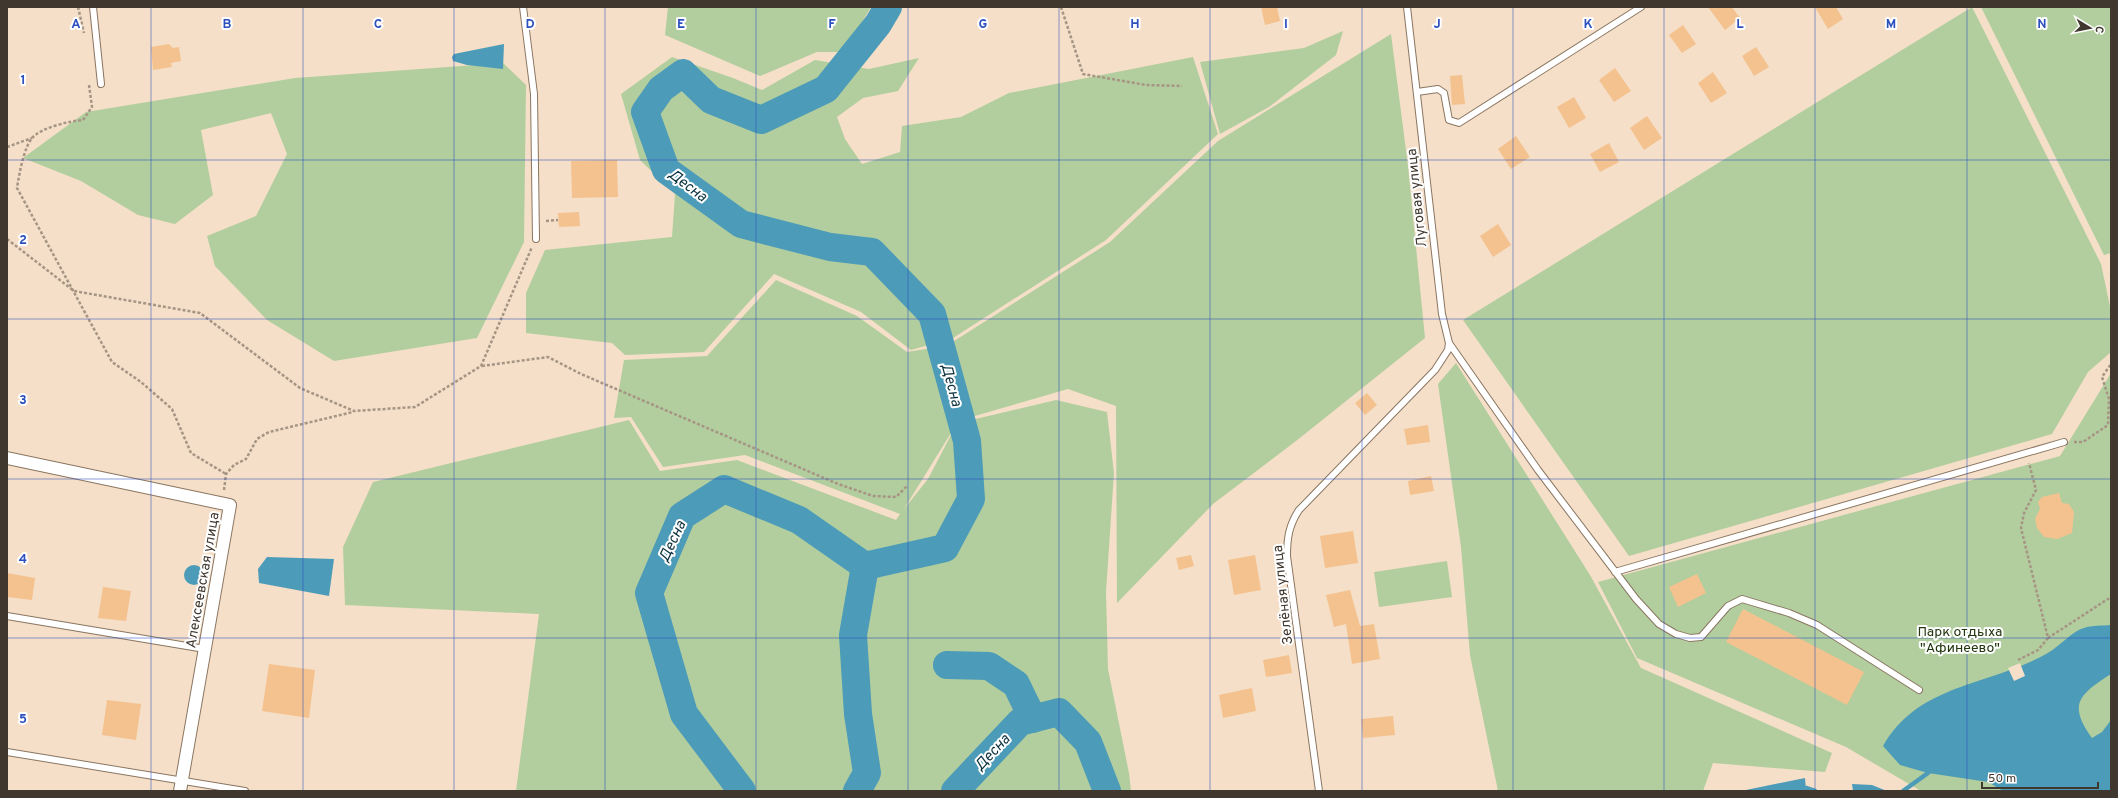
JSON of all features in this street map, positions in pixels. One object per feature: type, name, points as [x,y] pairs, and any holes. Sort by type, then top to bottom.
[{"type":"street","name":"Алексеевская улица","points":[[7,458],[230,505],[181,786]]},
{"type":"lane","points":[[93,7],[101,84]]},
{"type":"lane","points":[[523,7],[534,94],[536,239]]},
{"type":"lane","name":"Луговая улица","points":[[1407,7],[1442,314],[1449,343]]},
{"type":"lane","points":[[1416,92],[1438,89],[1444,93],[1449,120],[1459,123],[1641,7]]},
{"type":"lane","points":[[1449,343],[1538,470],[1636,599],[1655,619],[1676,634],[1690,638],[1701,637],[1728,606],[1742,599],[1789,613],[1817,625],[1919,690]]},
{"type":"lane","name":"Зелёная улица","points":[[1319,791],[1287,556],[1288,532],[1292,520],[1300,510],[1377,429],[1428,379],[1448,350],[1449,343]]},
{"type":"lane","points":[[1615,572],[1963,469],[2064,442]]},
{"type":"lane","points":[[7,616],[205,649]]},
{"type":"lane","points":[[7,752],[181,786],[245,791]]},
{"type":"path","points":[[78,7],[85,37]]},
{"type":"path","points":[[1061,7],[1083,74],[1146,85],[1182,86]]},
{"type":"path","points":[[7,147],[33,138],[64,122],[83,120],[92,107],[89,84]]},
{"type":"path","points":[[33,138],[20,164],[17,188],[112,362],[140,382],[172,410],[191,453],[226,474]]},
{"type":"path","points":[[7,239],[74,291],[200,313],[300,388],[354,412]]},
{"type":"path","points":[[481,366],[536,239]]},
{"type":"path","points":[[222,503],[226,474],[234,465],[246,459],[257,439],[269,432],[354,412],[415,407],[481,366],[548,357],[581,374],[838,484],[873,496],[896,497],[907,486]]},
{"type":"path","points":[[2064,442],[2083,442],[2108,425],[2109,399],[2102,377],[2111,364]]},
{"type":"path","points":[[2026,453],[2036,490],[2024,513],[2021,528],[2048,638]]},
{"type":"path","points":[[2018,660],[2038,650],[2048,638],[2111,597]]},
{"type":"green space","points":[[668,7],[871,7],[844,52],[817,52],[760,76],[665,35]]},
{"type":"green space","points":[[1972,7],[2101,264],[2111,311],[2111,352],[2088,372],[2052,434],[1629,556],[1463,320]]},
{"type":"green space","points":[[1981,7],[2111,7],[2111,253],[2104,255]]},
{"type":"green space","points":[[1343,31],[1336,55],[1269,107],[1220,134],[1200,62],[1304,48]]},
{"type":"green space","points":[[1391,34],[1408,166],[1425,338],[1296,441],[1213,504],[1117,603],[1116,406],[1068,389],[968,418],[951,343],[1110,242],[1218,141]]},
{"type":"green space","points":[[672,57],[733,78],[762,90],[815,60],[869,69],[919,58],[898,91],[863,98],[837,117],[845,139],[862,164],[900,152],[902,126],[961,117],[1009,93],[1193,57],[1218,134],[1106,240],[953,338],[911,350],[861,312],[774,274],[704,352],[625,355],[612,343],[526,333],[526,293],[545,250],[672,237],[675,194],[640,160],[621,94]]},
{"type":"green space","points":[[503,63],[526,85],[524,242],[477,338],[334,361],[267,320],[215,266],[207,236],[256,216],[287,154],[271,113],[201,130],[213,195],[175,224],[138,215],[81,181],[23,158],[86,112],[295,78]]},
{"type":"green space","points":[[776,280],[857,316],[907,352],[932,348],[955,426],[971,420],[1056,400],[1107,412],[1114,473],[1106,592],[1108,669],[1129,773],[1131,791],[516,791],[539,614],[345,605],[343,547],[373,482],[629,420],[660,471],[737,460],[896,520],[900,514],[745,455],[663,467],[631,417],[614,418],[624,360],[707,356]],"holes":[[[952,433],[928,479],[904,509]]]},
{"type":"green space","points":[[1456,363],[1590,575],[1641,668],[1832,753],[1825,772],[1713,763],[1703,791],[1498,791],[1470,655],[1461,547],[1438,384]]},
{"type":"green space","name":"Парк отдыха \"Афинеево\"","points":[[2111,373],[2111,791],[1921,791],[1846,747],[1637,658],[1598,582],[2060,456]]},
{"type":"green space","points":[[1447,561],[1452,597],[1379,607],[1374,572]]},
{"type":"water","points":[[504,44],[503,69],[467,65],[453,61],[452,57],[454,54]]},
{"type":"water","points":[[267,557],[334,559],[329,596],[259,583],[258,569]]},
{"type":"water","points":[[194,565],[201,568],[204,575],[201,582],[194,585],[187,582],[184,575],[187,568]]},
{"type":"water","points":[[2111,625],[2111,674],[2085,694],[2080,701],[2079,708],[2084,726],[2092,738],[2102,732],[2111,720],[2111,791],[2003,791],[1988,782],[1928,773],[1900,765],[1883,746],[1898,725],[1916,710],[1935,698],[1957,688],[2024,665],[2051,651],[2079,630],[2090,626]]},
{"type":"water","points":[[1805,778],[1806,791],[1741,791]]},
{"type":"water","points":[[1852,784],[1872,785],[1887,791],[1853,791]]},
{"type":"pier","points":[[2020,663],[2025,676],[2014,681],[2008,668]]},
{"type":"building","points":[[1261,7],[1277,7],[1280,21],[1265,25]]},
{"type":"building","points":[[1708,7],[1732,7],[1740,18],[1725,30]]},
{"type":"building","points":[[1815,7],[1836,7],[1843,19],[1828,29]]},
{"type":"building","points":[[1683,25],[1696,44],[1682,53],[1669,35]]},
{"type":"building","points":[[169,44],[173,48],[179,47],[181,61],[171,63],[172,67],[153,70],[151,47]]},
{"type":"building","points":[[1756,47],[1769,67],[1754,76],[1742,56]]},
{"type":"building","points":[[1615,68],[1631,91],[1614,102],[1599,80]]},
{"type":"building","points":[[1713,72],[1727,93],[1711,103],[1698,83]]},
{"type":"building","points":[[1462,75],[1465,104],[1452,105],[1450,76]]},
{"type":"building","points":[[1574,97],[1586,118],[1569,128],[1557,107]]},
{"type":"building","points":[[1647,116],[1662,138],[1644,150],[1630,128]]},
{"type":"building","points":[[1516,136],[1530,157],[1511,169],[1498,149]]},
{"type":"building","points":[[1609,143],[1619,162],[1600,172],[1590,154]]},
{"type":"building","points":[[617,160],[618,197],[572,198],[571,161]]},
{"type":"building","points":[[579,212],[580,226],[559,227],[558,213]]},
{"type":"building","points":[[1498,224],[1511,245],[1493,257],[1480,236]]},
{"type":"building","points":[[1367,393],[1377,405],[1365,415],[1355,403]]},
{"type":"building","points":[[1428,425],[1430,442],[1407,445],[1404,429]]},
{"type":"building","points":[[1431,476],[1434,491],[1410,495],[1408,481]]},
{"type":"building","points":[[2059,493],[2062,503],[2069,504],[2074,512],[2072,533],[2057,539],[2044,537],[2037,528],[2035,519],[2040,509],[2038,502],[2042,497]]},
{"type":"building","points":[[1353,531],[1358,563],[1325,568],[1320,536]]},
{"type":"building","points":[[1191,555],[1194,566],[1179,570],[1176,558]]},
{"type":"building","points":[[1255,555],[1261,590],[1234,595],[1228,560]]},
{"type":"building","points":[[7,573],[35,578],[32,600],[7,597]]},
{"type":"building","points":[[1697,574],[1706,593],[1678,607],[1669,587]]},
{"type":"building","points":[[103,587],[131,591],[126,621],[98,618]]},
{"type":"building","points":[[1350,590],[1360,626],[1374,624],[1380,659],[1352,664],[1346,624],[1334,627],[1326,595]]},
{"type":"building","points":[[1743,609],[1864,672],[1847,705],[1726,642]]},
{"type":"building","points":[[1289,655],[1292,673],[1266,677],[1263,660]]},
{"type":"building","points":[[269,664],[315,670],[309,718],[262,711]]},
{"type":"building","points":[[1252,688],[1256,711],[1223,718],[1219,695]]},
{"type":"building","points":[[107,700],[141,704],[136,740],[102,735]]},
{"type":"building","points":[[1393,716],[1395,735],[1363,738],[1361,719]]},
{"type":"waterway","name":"Десна","points":[[742,791],[684,714],[649,593],[682,516],[724,489],[799,520],[865,566],[945,548],[971,499],[967,441],[932,314],[872,252],[830,247],[741,224],[666,170],[645,112],[661,89],[683,73],[711,100],[761,120],[826,89],[878,24],[888,7]]},
{"type":"waterway","points":[[857,791],[867,773],[858,714],[853,635],[865,566]]},
{"type":"waterway","name":"Десна","points":[[947,665],[989,666],[1016,684],[1033,719]]},
{"type":"waterway","name":"Десна","points":[[955,791],[1020,722],[1059,712],[1088,742],[1107,791]]},
{"type":"waterway","points":[[1903,791],[1928,773],[1931,768]]},
{"type":"waterway","points":[[1795,791],[1806,788],[1815,791]]}]
